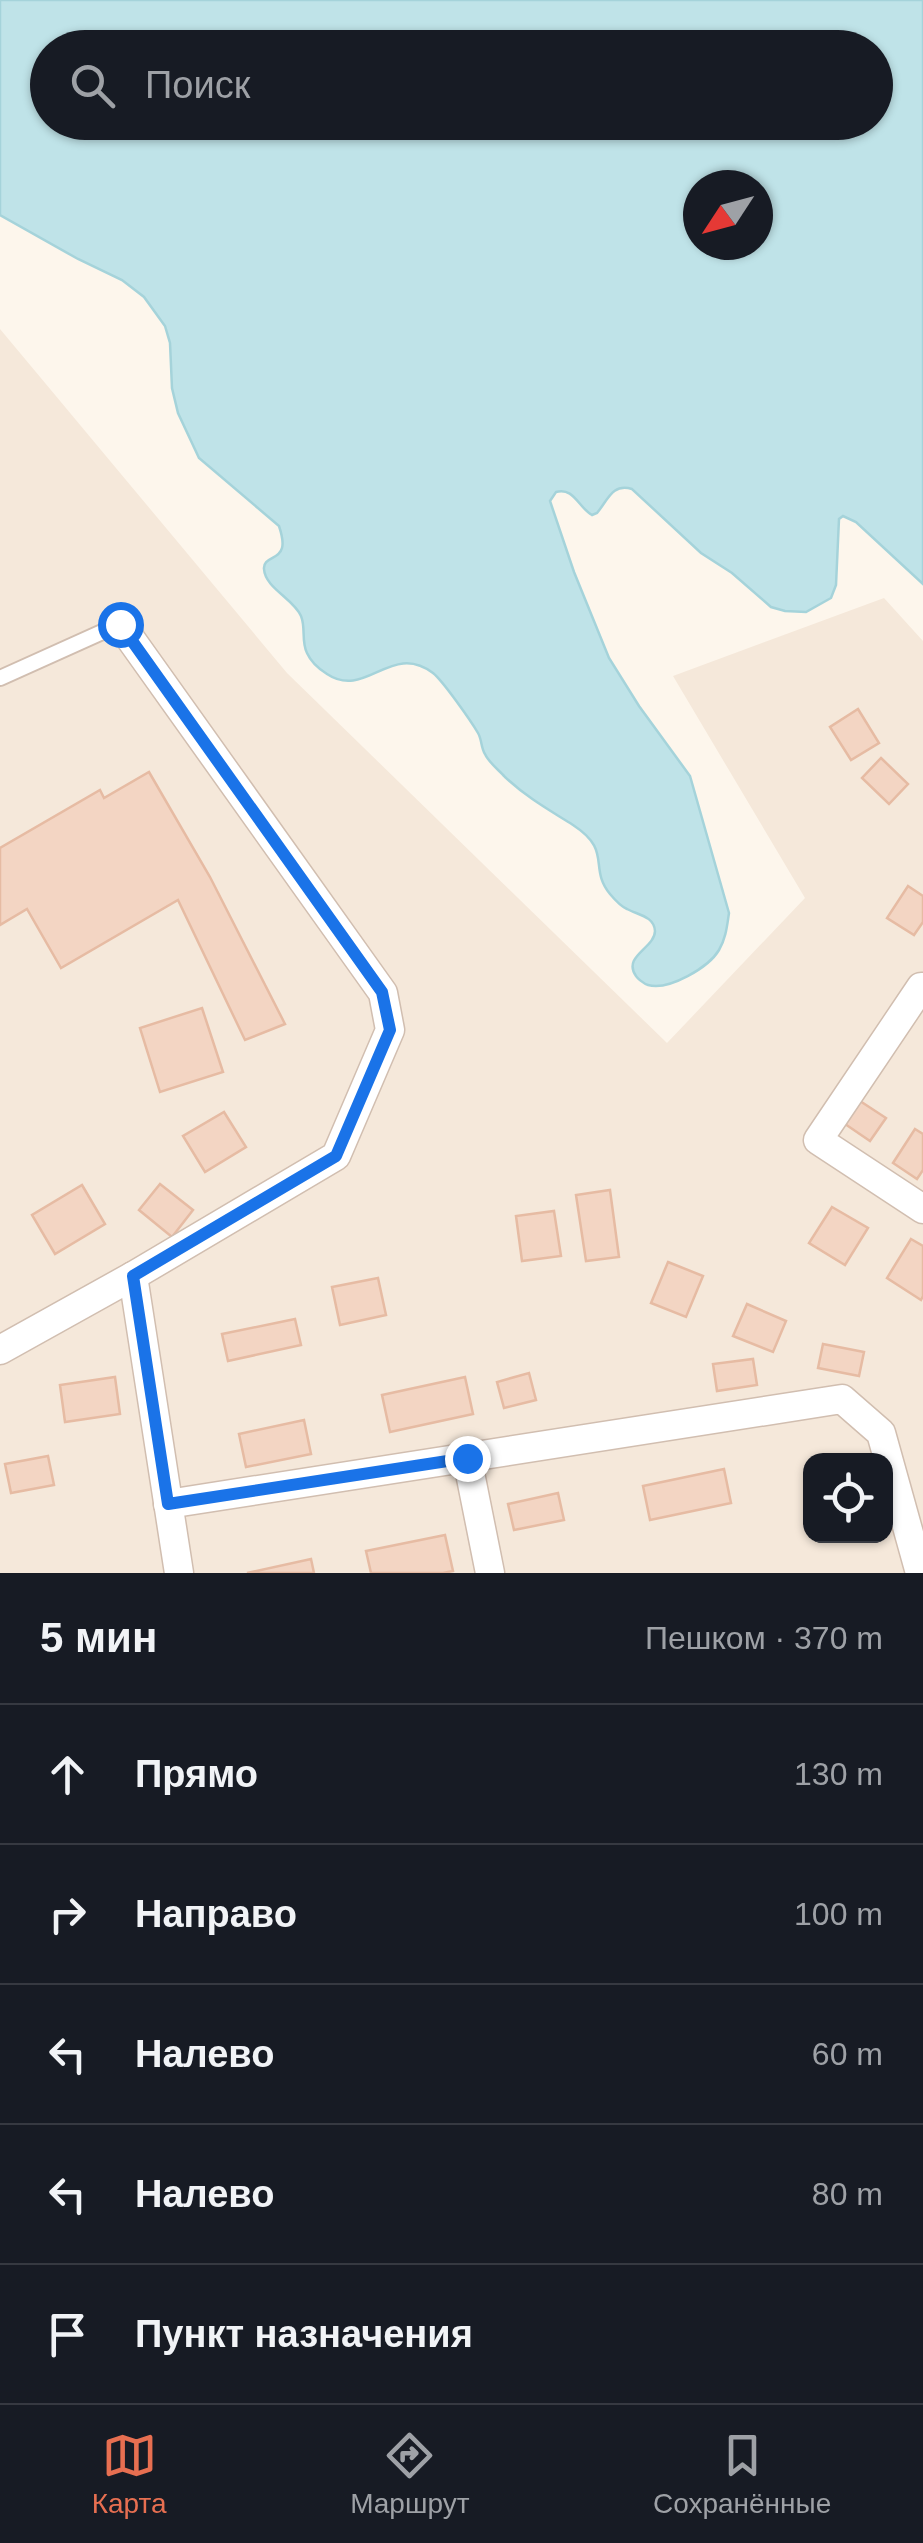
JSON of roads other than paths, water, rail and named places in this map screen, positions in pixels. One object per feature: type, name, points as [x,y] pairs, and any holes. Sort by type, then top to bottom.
[{"type":"street","points":[[0,1350],[336,1156],[390,1030],[382,992],[120,624]]},
{"type":"street","points":[[923,988],[818,1140],[923,1209]]},
{"type":"street","points":[[133,1276],[179,1573]]},
{"type":"street","points":[[168,1504],[842,1399],[881,1433],[920,1573]]},
{"type":"street","points":[[467,1458],[490,1573]]},
{"type":"lane","points":[[0,678],[120,624]]},
{"type":"water","points":[[0,0],[923,0],[923,584],[856,522],[843,516],[839,519],[836,585],[831,598],[806,612],[785,611],[771,607],[732,573],[701,553],[632,489],[615,491],[592,515],[567,492],[556,492],[550,501],[609,658],[690,776],[729,913],[723,941],[714,957],[688,976],[667,984],[648,985],[638,978],[633,963],[654,937],[652,922],[622,906],[610,894],[593,843],[585,834],[522,791],[492,763],[474,727],[433,673],[404,663],[367,677],[341,680],[316,665],[305,648],[301,616],[274,588],[264,569],[266,562],[282,548],[279,526],[199,458],[178,413],[165,326],[144,297],[122,280],[0,215]]}]
